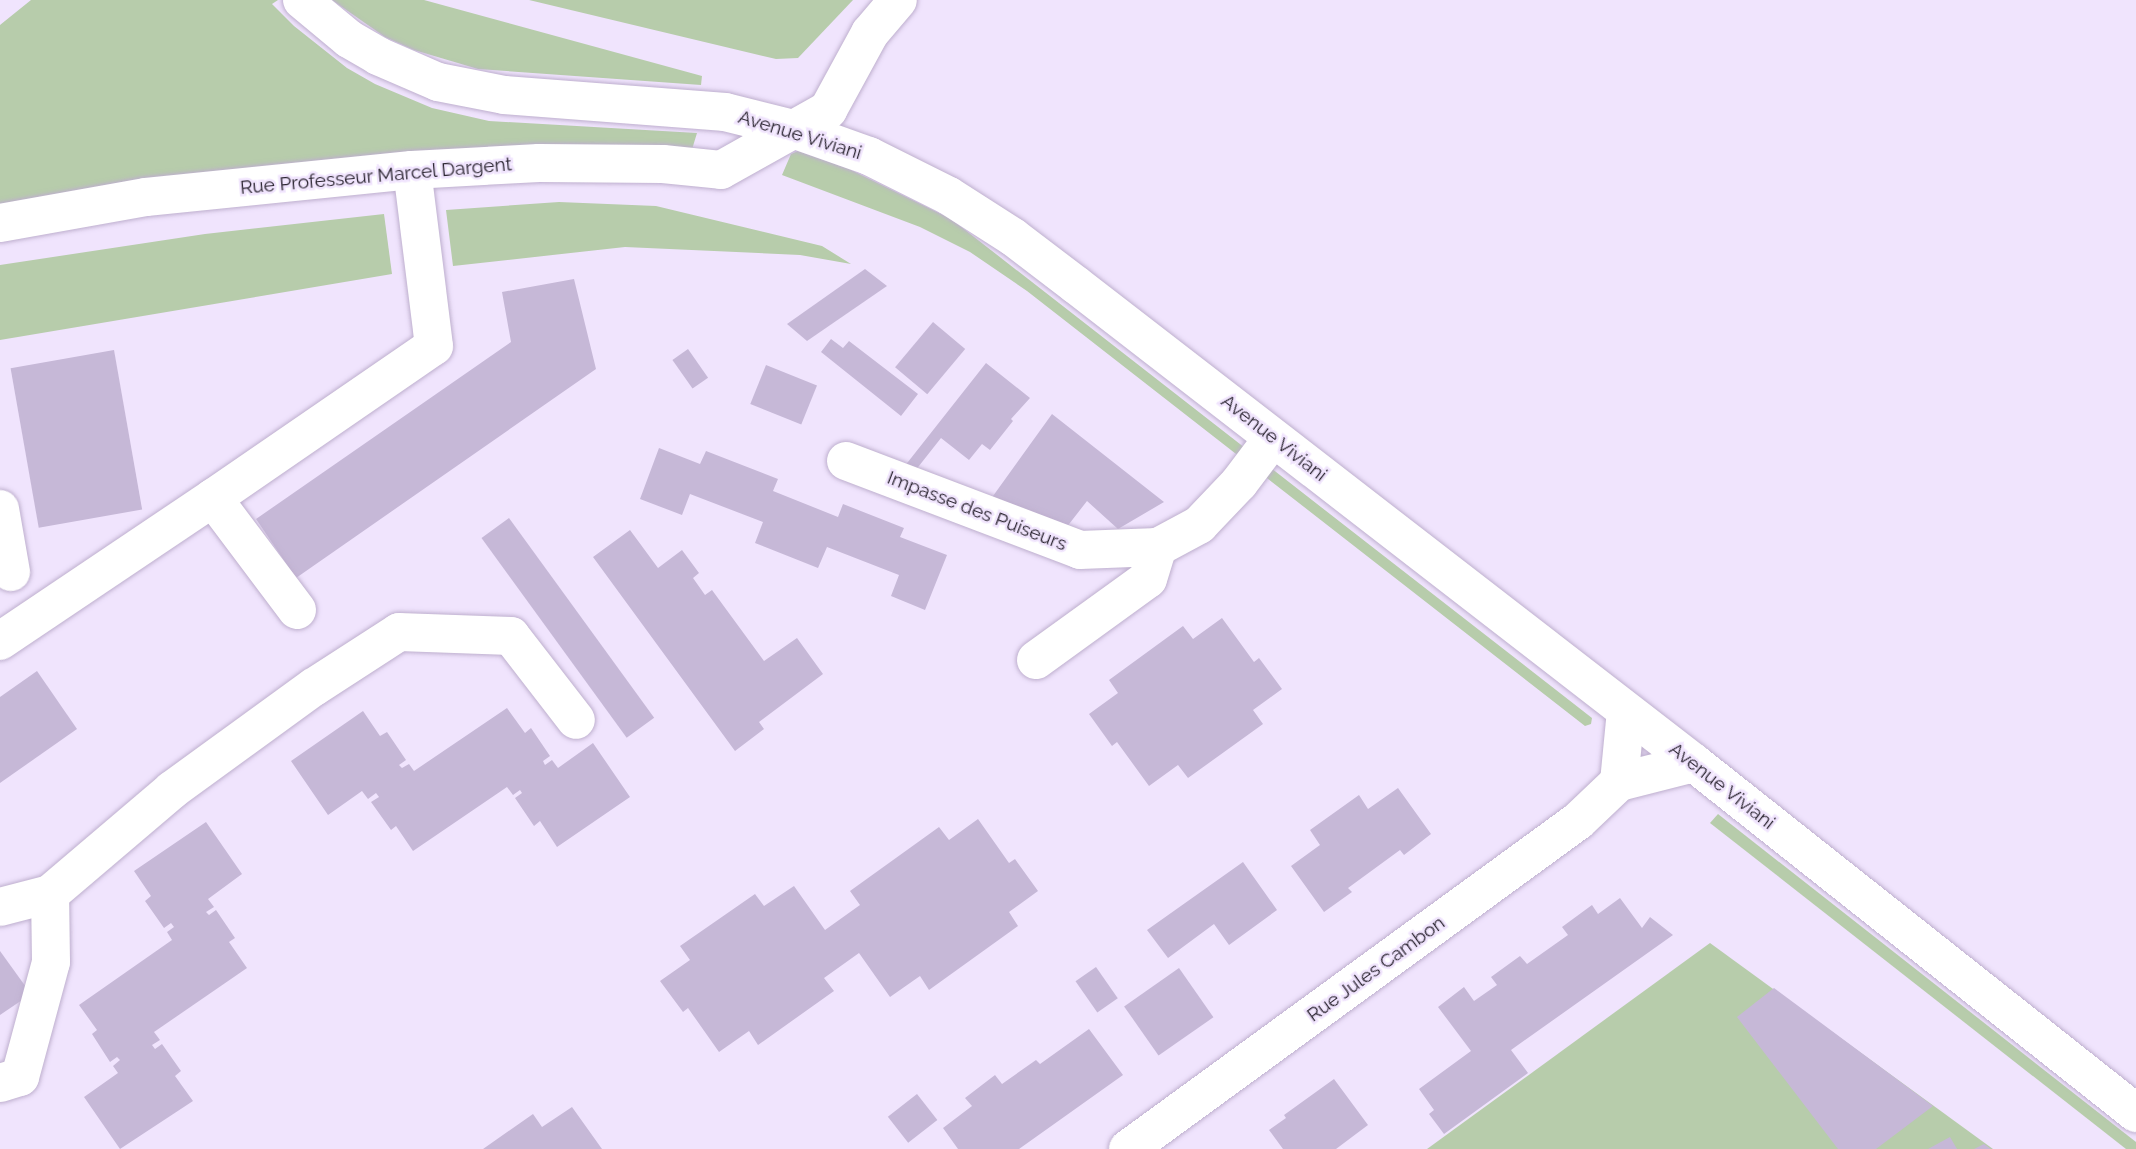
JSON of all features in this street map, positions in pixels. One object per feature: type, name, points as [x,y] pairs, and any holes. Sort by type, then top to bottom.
[{"type":"street","name":"Avenue Viviani","points":[[303,0],[349,39],[387,61],[438,82],[504,94],[707,109],[793,129],[869,156],[949,196],[1013,237],[1695,763],[2136,1113]]},
{"type":"street","name":"Rue Professeur Marcel Dargent","points":[[0,223],[146,197],[412,170],[539,163],[663,164],[721,170],[828,110],[870,33],[898,0]]},
{"type":"street","points":[[0,641],[434,346],[412,170]]},
{"type":"street","name":"Impasse des Puiseurs","points":[[846,461],[1080,550],[1158,547],[1199,525],[1239,483],[1273,438]]},
{"type":"street","points":[[213,498],[297,610]]},
{"type":"street","points":[[0,509],[6,574],[38,615]]},
{"type":"street","points":[[1036,660],[1148,579],[1158,547]]},
{"type":"street","points":[[0,907],[50,894],[172,790],[314,687],[398,632],[511,636],[576,720]]},
{"type":"street","points":[[1619,782],[1626,711]]},
{"type":"street","name":"Rue Jules Cambon","points":[[1128,1149],[1578,821],[1619,782],[1695,763]]},
{"type":"street","points":[[0,1083],[20,1077],[51,961],[50,894]]},
{"type":"green space","points":[[31,0],[278,0],[272,4],[294,26],[347,68],[375,84],[432,108],[489,121],[697,133],[690,156],[0,213],[0,25]]},
{"type":"green space","points":[[332,0],[424,0],[702,76],[701,85],[478,69],[414,50],[385,37]]},
{"type":"green space","points":[[529,0],[853,0],[798,58],[776,59]]},
{"type":"green space","points":[[798,151],[849,169],[951,219],[1592,718],[1591,724],[1585,726],[1027,291],[970,252],[920,227],[782,175],[791,154]]},
{"type":"green space","points":[[559,202],[656,206],[822,246],[851,264],[800,255],[625,247],[453,266],[446,210]]},
{"type":"green space","points":[[384,214],[392,274],[0,340],[0,265],[205,234]]},
{"type":"green space","points":[[1718,814],[2136,1142],[2136,1149],[2126,1149],[1710,823]]},
{"type":"green space","points":[[1710,943],[1993,1149],[1427,1149]]},
{"type":"building","points":[[865,269],[887,286],[807,341],[787,324]]},
{"type":"building","points":[[574,279],[596,369],[296,578],[256,519],[511,342],[502,292]]},
{"type":"building","points":[[933,322],[965,349],[927,394],[895,367]]},
{"type":"building","points":[[831,339],[843,348],[849,341],[918,394],[901,416],[821,352]]},
{"type":"building","points":[[688,349],[708,378],[693,389],[672,360]]},
{"type":"building","points":[[114,350],[142,510],[39,528],[11,368]]},
{"type":"building","points":[[986,363],[1030,398],[1011,419],[1013,421],[990,450],[982,444],[969,460],[941,438],[915,471],[904,467]]},
{"type":"building","points":[[766,365],[817,386],[801,425],[750,404]]},
{"type":"building","points":[[1052,414],[1164,502],[1118,529],[1087,501],[1066,528],[988,503]]},
{"type":"building","points":[[659,448],[700,464],[706,451],[778,479],[773,491],[838,517],[843,504],[904,528],[900,537],[947,555],[925,610],[891,596],[899,575],[827,547],[818,568],[755,543],[763,522],[690,494],[682,515],[640,499]]},
{"type":"building","points":[[509,518],[654,718],[627,738],[481,538]]},
{"type":"building","points":[[630,530],[658,568],[682,550],[699,573],[693,578],[705,595],[712,590],[764,661],[797,638],[823,674],[759,722],[764,729],[735,751],[593,557]]},
{"type":"building","points":[[1222,618],[1254,662],[1259,658],[1282,689],[1253,710],[1263,724],[1188,778],[1178,765],[1149,786],[1117,742],[1112,746],[1089,714],[1118,693],[1109,680],[1183,626],[1193,639]]},
{"type":"building","points":[[37,671],[77,729],[0,783],[0,697]]},
{"type":"building","points":[[507,708],[525,733],[531,728],[550,756],[543,761],[545,765],[552,760],[558,768],[593,743],[630,797],[557,847],[540,821],[534,826],[515,798],[522,793],[520,790],[513,795],[507,787],[413,851],[396,826],[391,830],[371,802],[379,797],[376,793],[368,799],[362,791],[328,815],[291,761],[363,711],[380,736],[387,732],[406,760],[399,765],[402,768],[409,764],[414,771]]},
{"type":"building","points":[[1398,788],[1431,834],[1404,855],[1400,850],[1348,888],[1352,892],[1324,912],[1291,866],[1320,845],[1310,830],[1359,795],[1368,809]]},
{"type":"building","points":[[978,819],[1009,863],[1015,859],[1038,891],[1009,912],[1018,926],[929,990],[920,976],[890,997],[859,953],[824,978],[834,991],[758,1045],[749,1031],[719,1052],[688,1008],[683,1012],[660,981],[690,960],[680,946],[755,894],[764,906],[794,886],[825,930],[860,905],[850,891],[939,827],[949,840]]},
{"type":"building","points":[[206,822],[242,874],[208,899],[214,907],[206,912],[209,915],[216,910],[235,938],[229,942],[247,968],[154,1032],[160,1040],[152,1045],[155,1049],[162,1044],[181,1071],[175,1076],[193,1101],[120,1149],[84,1097],[118,1073],[113,1066],[120,1060],[117,1057],[110,1062],[92,1034],[97,1030],[79,1005],[172,940],[167,932],[174,927],[171,923],[164,928],[145,901],[151,896],[134,871]]},
{"type":"building","points":[[1243,862],[1277,910],[1229,945],[1214,924],[1168,958],[1147,930]]},
{"type":"building","points":[[1620,898],[1642,928],[1650,917],[1673,935],[1511,1050],[1528,1073],[1444,1134],[1429,1114],[1434,1110],[1419,1089],[1471,1051],[1438,1007],[1464,987],[1474,1001],[1497,985],[1491,977],[1520,956],[1527,964],[1568,935],[1562,927],[1592,905],[1598,914]]},
{"type":"building","points":[[0,951],[31,994],[0,1015]]},
{"type":"building","points":[[1096,967],[1118,998],[1097,1012],[1076,981]]},
{"type":"building","points":[[1179,968],[1213,1017],[1159,1056],[1124,1006]]},
{"type":"building","points":[[1774,988],[1933,1106],[1876,1149],[1838,1149],[1737,1017]]},
{"type":"building","points":[[1089,1029],[1123,1075],[1019,1149],[958,1149],[943,1128],[972,1106],[965,1098],[995,1075],[1002,1084],[1036,1060],[1040,1064]]},
{"type":"building","points":[[1334,1079],[1368,1125],[1336,1149],[1283,1149],[1269,1130],[1286,1118],[1284,1115]]},
{"type":"building","points":[[917,1094],[937,1120],[908,1143],[888,1117]]},
{"type":"building","points":[[572,1107],[602,1149],[483,1149],[533,1114],[542,1127]]},
{"type":"building","points":[[1950,1137],[1957,1149],[1928,1149]]},
{"type":"building","points":[[1984,1144],[1991,1149],[1974,1149]]}]
